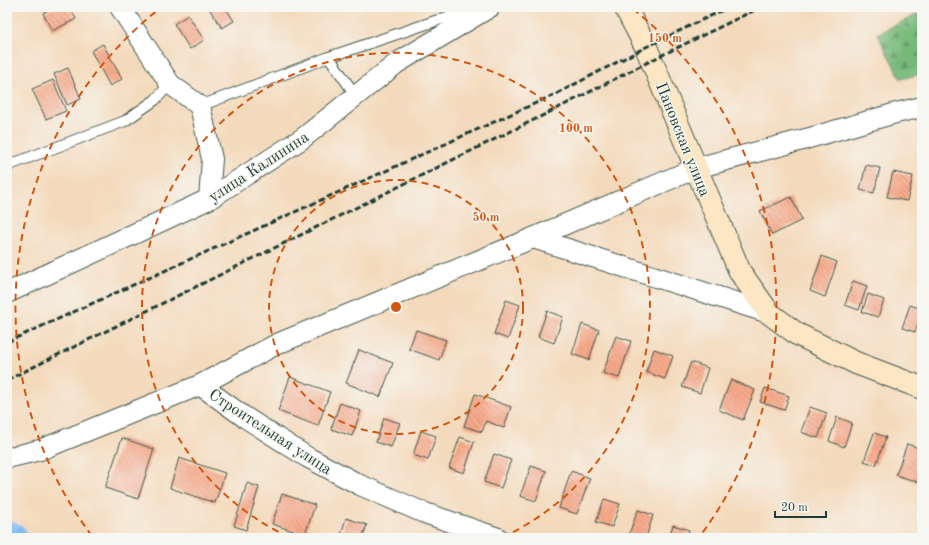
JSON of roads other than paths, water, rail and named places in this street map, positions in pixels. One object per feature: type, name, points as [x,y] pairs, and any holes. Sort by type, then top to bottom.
[{"type":"main road","name":"Пановская улица","points":[[625,7],[646,47],[740,272],[769,314],[797,334],[856,363],[922,388]]},
{"type":"street","points":[[120,7],[170,84],[200,106],[212,159],[209,199]]},
{"type":"street","name":"улица Калинина","points":[[7,293],[209,199],[303,138],[397,63],[486,10]]},
{"type":"street","points":[[7,458],[40,450],[200,385],[277,344],[533,238],[696,168],[922,107]]},
{"type":"street","points":[[533,238],[769,314]]},
{"type":"street","name":"Строительная улица","points":[[200,385],[243,416],[307,457],[360,485],[422,512],[498,538]]},
{"type":"lane","points":[[200,106],[329,57],[447,17],[486,10]]},
{"type":"lane","points":[[329,57],[356,96]]},
{"type":"lane","points":[[7,166],[125,121],[155,100],[170,84]]},
{"type":"waterway","points":[[7,535],[13,538]]},
{"type":"railway","points":[[7,342],[558,93],[646,47],[729,7]]},
{"type":"railway","points":[[7,380],[761,7]]}]
